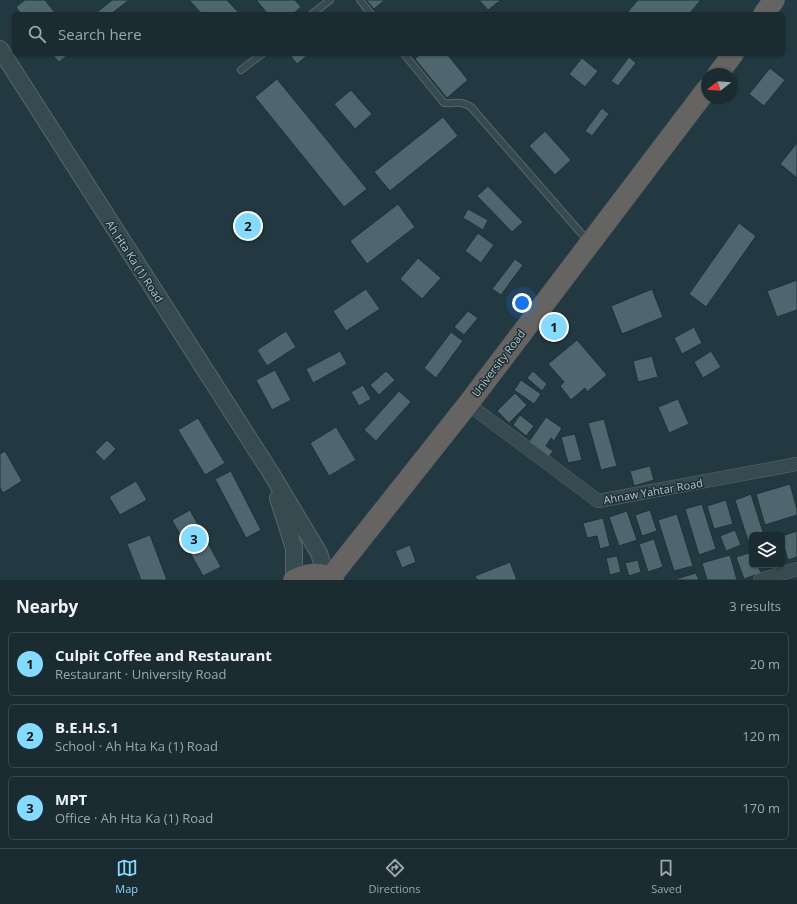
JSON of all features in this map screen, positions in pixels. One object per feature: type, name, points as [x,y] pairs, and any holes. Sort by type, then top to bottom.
[{"type":"highway","points":[[765,12],[774,0]]},
{"type":"highway","points":[[722,68],[732,56]]},
{"type":"highway","name":"University Road","points":[[330,578],[468,404],[701,97]]},
{"type":"highway","points":[[294,580],[304,575],[315,574],[330,578]]},
{"type":"street","name":"Ah Hta Ka (1) Road","points":[[0,49],[271,473]]},
{"type":"street","name":"Ahnaw Yahtar Road","points":[[468,404],[598,501],[797,464]]},
{"type":"street","points":[[271,473],[319,553],[330,578]]},
{"type":"street","points":[[271,473],[294,548],[294,580]]},
{"type":"street","points":[[760,580],[797,569]]},
{"type":"lane","points":[[315,12],[330,0]]},
{"type":"lane","points":[[360,0],[369,12]]},
{"type":"lane","points":[[241,70],[259,56]]},
{"type":"lane","points":[[406,56],[444,103],[458,102],[471,107],[589,243]]},
{"type":"building","points":[[25,0],[45,0],[54,12],[20,12],[16,7]]},
{"type":"building","points":[[112,0],[129,0],[114,12],[97,12]]},
{"type":"building","points":[[189,0],[227,0],[238,12],[200,12]]},
{"type":"building","points":[[256,0],[295,0],[301,7],[295,12],[266,12]]},
{"type":"building","points":[[366,0],[385,0],[374,9]]},
{"type":"building","points":[[479,0],[501,0],[488,10]]},
{"type":"building","points":[[638,0],[701,0],[691,12],[628,12]]},
{"type":"building","points":[[54,56],[66,56],[59,62]]},
{"type":"building","points":[[291,56],[307,56],[297,64]]},
{"type":"building","points":[[418,56],[449,56],[468,80],[447,98],[415,59]]},
{"type":"building","points":[[629,57],[636,63],[618,86],[611,81]]},
{"type":"building","points":[[582,58],[598,71],[585,87],[569,74]]},
{"type":"building","points":[[770,68],[785,80],[764,106],[749,94]]},
{"type":"building","points":[[277,79],[367,189],[344,207],[255,97]]},
{"type":"building","points":[[351,90],[372,114],[355,129],[334,104]]},
{"type":"building","points":[[602,108],[609,114],[592,136],[585,131]]},
{"type":"building","points":[[443,117],[458,136],[390,191],[374,172]]},
{"type":"building","points":[[545,131],[571,160],[555,175],[529,146]]},
{"type":"building","points":[[797,143],[797,178],[780,164]]},
{"type":"building","points":[[488,186],[523,222],[512,232],[477,196]]},
{"type":"building","points":[[398,204],[415,227],[367,264],[350,241]]},
{"type":"building","points":[[468,209],[488,220],[483,230],[463,218]]},
{"type":"building","points":[[739,223],[756,236],[706,307],[689,294]]},
{"type":"building","points":[[478,233],[494,245],[481,263],[465,251]]},
{"type":"building","points":[[418,258],[441,278],[422,299],[400,279]]},
{"type":"building","points":[[515,259],[523,265],[501,295],[492,289]]},
{"type":"building","points":[[797,280],[797,310],[777,317],[767,291]]},
{"type":"building","points":[[366,289],[380,309],[346,331],[333,311]]},
{"type":"building","points":[[652,289],[663,317],[622,334],[611,306]]},
{"type":"building","points":[[468,311],[478,318],[464,335],[454,327]]},
{"type":"building","points":[[694,327],[702,343],[682,354],[674,338]]},
{"type":"building","points":[[286,331],[296,347],[267,366],[257,350]]},
{"type":"building","points":[[451,332],[463,341],[436,378],[424,368]]},
{"type":"building","points":[[577,340],[607,375],[587,392],[585,388],[571,400],[560,386],[564,382],[548,364]]},
{"type":"building","points":[[340,351],[347,364],[313,383],[306,369]]},
{"type":"building","points":[[711,351],[721,367],[703,378],[694,362]]},
{"type":"building","points":[[652,356],[658,377],[638,382],[633,361]]},
{"type":"building","points":[[275,370],[291,400],[272,410],[256,380]]},
{"type":"building","points":[[386,371],[395,380],[379,395],[370,385]]},
{"type":"building","points":[[533,371],[547,384],[542,391],[527,378]]},
{"type":"building","points":[[521,380],[541,394],[534,404],[514,390]]},
{"type":"building","points":[[363,385],[371,399],[359,406],[351,392]]},
{"type":"building","points":[[399,391],[411,402],[376,441],[364,430]]},
{"type":"building","points":[[515,393],[527,405],[509,423],[497,411]]},
{"type":"building","points":[[678,399],[689,424],[669,433],[658,407]]},
{"type":"building","points":[[520,415],[534,426],[526,436],[513,425]]},
{"type":"building","points":[[546,417],[562,428],[554,441],[551,438],[546,446],[553,451],[549,457],[528,443]]},
{"type":"building","points":[[198,418],[225,463],[205,475],[178,430]]},
{"type":"building","points":[[604,419],[617,466],[601,470],[588,423]]},
{"type":"building","points":[[336,427],[356,460],[329,476],[310,443]]},
{"type":"building","points":[[575,434],[582,460],[568,463],[561,437]]},
{"type":"building","points":[[107,440],[116,449],[104,461],[95,452]]},
{"type":"building","points":[[5,451],[22,481],[3,493],[0,488],[0,454]]},
{"type":"building","points":[[650,466],[654,480],[634,486],[630,471]]},
{"type":"building","points":[[231,471],[261,530],[246,538],[215,479]]},
{"type":"building","points":[[136,481],[147,500],[120,515],[109,497]]},
{"type":"building","points":[[790,484],[797,509],[797,515],[765,525],[756,494]]},
{"type":"building","points":[[751,494],[763,532],[749,532],[749,541],[748,541],[735,500]]},
{"type":"building","points":[[726,500],[733,524],[714,529],[707,506]]},
{"type":"building","points":[[702,504],[716,549],[699,555],[685,509]]},
{"type":"building","points":[[190,510],[221,567],[203,576],[172,520]]},
{"type":"building","points":[[650,510],[657,531],[642,536],[635,515]]},
{"type":"building","points":[[627,511],[637,540],[619,546],[609,517]]},
{"type":"building","points":[[677,514],[693,566],[674,571],[658,520]]},
{"type":"building","points":[[603,518],[610,546],[600,549],[597,536],[587,538],[583,523]]},
{"type":"building","points":[[735,530],[741,545],[726,551],[720,536]]},
{"type":"building","points":[[797,531],[797,557],[788,560],[785,550],[785,535]]},
{"type":"building","points":[[150,535],[167,580],[141,580],[127,544]]},
{"type":"building","points":[[654,539],[663,567],[648,572],[639,544]]},
{"type":"building","points":[[410,545],[416,562],[402,568],[395,551]]},
{"type":"building","points":[[749,553],[749,568],[759,568],[761,573],[744,579],[736,557]]},
{"type":"building","points":[[730,555],[737,580],[707,580],[702,563]]},
{"type":"building","points":[[617,556],[621,572],[610,575],[606,558]]},
{"type":"building","points":[[638,560],[641,572],[629,576],[625,563]]},
{"type":"building","points":[[510,562],[517,580],[477,580],[475,576]]},
{"type":"building","points":[[696,573],[699,580],[676,580],[676,579]]},
{"type":"place","name":"B.E.H.S.1","points":[[248,226]]},
{"type":"place","name":"Culpit Coffee and Restaurant","points":[[554,327]]},
{"type":"place","name":"MPT","points":[[194,539]]}]
